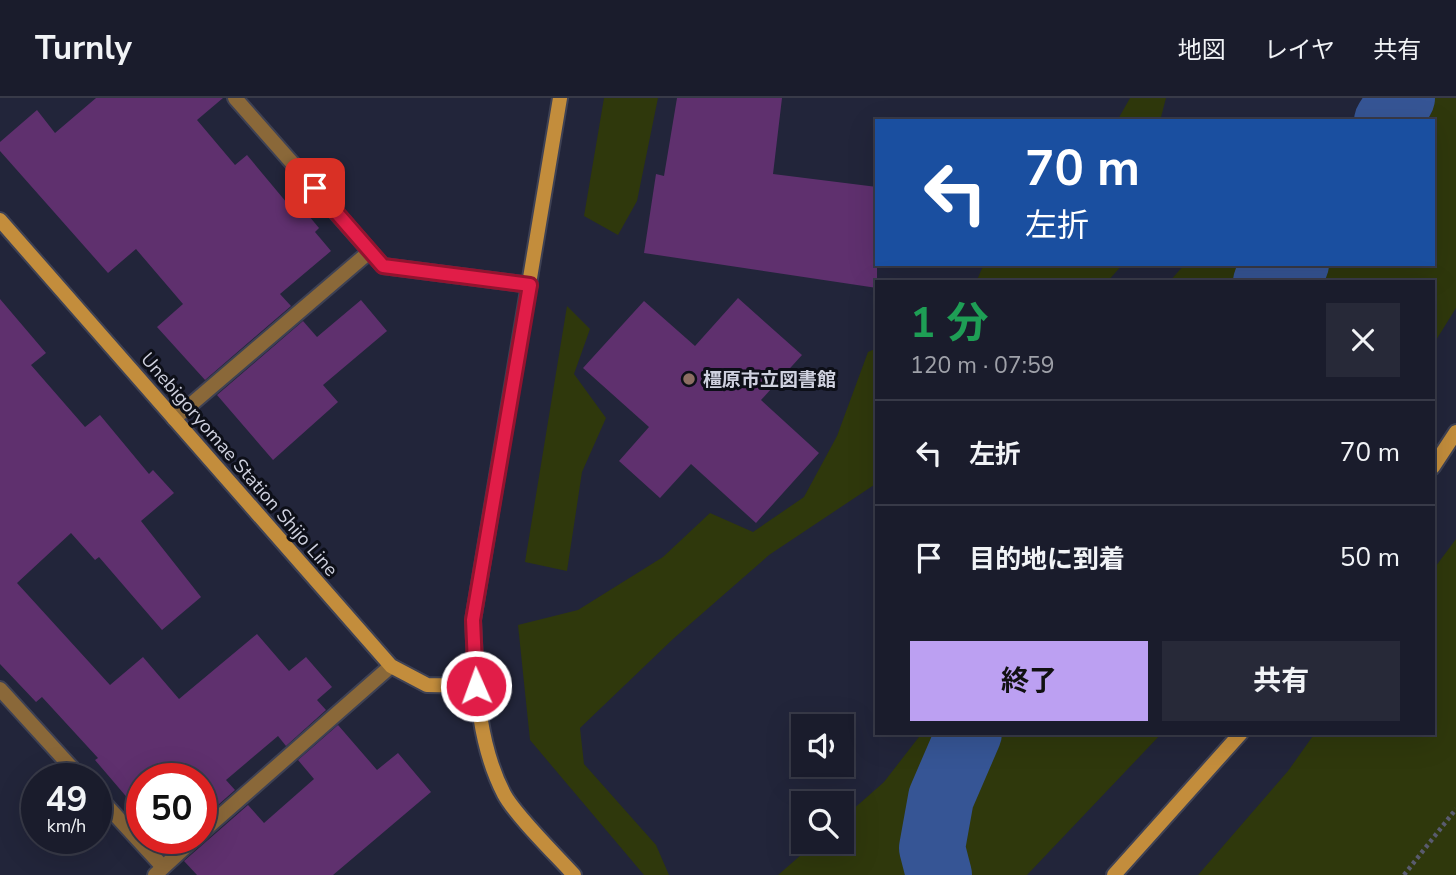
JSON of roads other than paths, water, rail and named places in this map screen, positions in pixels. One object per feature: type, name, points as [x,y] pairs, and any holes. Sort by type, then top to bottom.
[{"type":"main road","points":[[559,98],[473,620],[476,686],[484,742],[504,795],[574,875]]},
{"type":"main road","name":"Unebigoryomae Station Shijo Line","points":[[0,220],[391,666],[427,685],[476,686]]},
{"type":"main road","points":[[1435,464],[1456,432]]},
{"type":"main road","points":[[1114,875],[1239,735]]},
{"type":"street","points":[[235,98],[368,253],[383,266],[530,285]]},
{"type":"street","points":[[174,418],[368,253]]},
{"type":"street","points":[[217,819],[391,666]]},
{"type":"street","points":[[0,689],[67,763]]},
{"type":"street","points":[[112,814],[159,871],[178,854]]},
{"type":"waterway","points":[[1388,119],[1402,98]]},
{"type":"waterway","points":[[1269,280],[1293,266]]},
{"type":"waterway","points":[[939,875],[932,848],[941,798],[968,735]]},
{"type":"place","name":"橿原市立図書館","points":[[689,379]]}]
